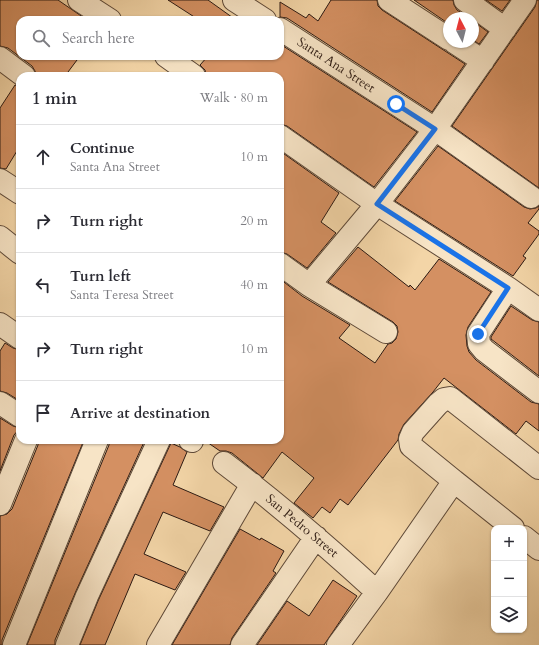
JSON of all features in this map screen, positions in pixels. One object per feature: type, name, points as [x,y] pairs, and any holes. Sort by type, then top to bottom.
[{"type":"street","points":[[79,0],[104,16]]},
{"type":"street","points":[[234,0],[259,16]]},
{"type":"street","points":[[389,0],[443,35]]},
{"type":"street","points":[[465,0],[505,30]]},
{"type":"street","points":[[309,285],[377,204],[435,129],[525,0]]},
{"type":"street","name":"Santa Ana Street","points":[[284,32],[435,129],[531,197]]},
{"type":"street","points":[[463,48],[483,61]]},
{"type":"street","points":[[0,58],[19,72]]},
{"type":"street","points":[[172,60],[188,72]]},
{"type":"street","points":[[284,139],[377,204],[508,288],[539,310]]},
{"type":"street","points":[[0,180],[16,190]]},
{"type":"street","points":[[0,237],[16,250]]},
{"type":"street","points":[[284,267],[309,285],[386,332]]},
{"type":"street","points":[[508,288],[478,334],[479,344],[484,350],[539,392]]},
{"type":"street","points":[[0,324],[16,335]]},
{"type":"street","points":[[509,525],[411,446],[410,439],[413,432],[438,404],[444,399],[450,398],[539,468]]},
{"type":"street","points":[[0,403],[16,413]]},
{"type":"street","points":[[0,504],[24,444]]},
{"type":"street","points":[[14,645],[95,444]]},
{"type":"street","points":[[67,645],[87,596],[157,444]]},
{"type":"street","name":"San Pedro Street","points":[[224,463],[316,537],[377,592]]},
{"type":"street","points":[[338,645],[377,592],[454,481]]},
{"type":"street","points":[[158,645],[252,484]]},
{"type":"street","points":[[242,645],[316,537]]},
{"type":"street","points":[[527,539],[539,549]]},
{"type":"building","points":[[0,0],[58,0],[81,16],[16,16],[16,54],[8,48],[0,46]]},
{"type":"building","points":[[168,0],[208,0],[230,16],[193,16]]},
{"type":"building","points":[[331,0],[377,0],[378,6],[382,10],[465,64],[432,112],[287,18],[284,18],[284,16],[280,16],[280,2],[306,18],[309,14],[318,21]]},
{"type":"building","points":[[414,0],[453,0],[454,5],[460,12],[443,12],[443,20]]},
{"type":"building","points":[[486,0],[510,0],[502,11]]},
{"type":"building","points":[[537,0],[539,0],[539,188],[452,126],[535,7]]},
{"type":"building","points":[[479,25],[488,32],[479,44]]},
{"type":"building","points":[[284,47],[417,132],[374,187],[284,125],[284,72],[205,72],[200,65],[204,60],[284,60]]},
{"type":"building","points":[[24,60],[77,60],[68,72],[35,72],[32,66]]},
{"type":"building","points":[[16,85],[16,153],[6,169],[0,168],[0,108]]},
{"type":"building","points":[[438,146],[524,207],[530,209],[539,206],[539,209],[528,223],[539,231],[539,234],[523,256],[526,258],[513,276],[395,201]]},
{"type":"building","points":[[284,154],[339,193],[321,222],[336,233],[307,268],[284,253]]},
{"type":"building","points":[[358,247],[409,287],[410,285],[415,290],[439,259],[491,292],[468,327],[466,335],[469,352],[476,360],[531,402],[539,404],[539,431],[526,421],[516,434],[444,378],[404,424],[398,440],[348,505],[340,499],[330,513],[322,507],[313,518],[294,503],[314,478],[282,452],[263,478],[232,453],[220,451],[210,444],[284,444],[284,282],[302,296],[350,325],[339,338],[375,363],[388,344],[392,343],[396,339],[398,332],[397,326],[393,322],[328,282]]},
{"type":"building","points":[[511,306],[532,320],[539,322],[539,376],[491,339]]},
{"type":"building","points":[[5,343],[16,349],[16,399],[0,391],[0,351]]},
{"type":"building","points":[[0,418],[16,427],[16,433],[0,471]]},
{"type":"building","points":[[82,444],[2,640],[2,645],[0,645],[0,516],[7,514],[12,509],[38,445]]},
{"type":"building","points":[[143,444],[76,591],[55,640],[55,645],[27,645],[109,445]]},
{"type":"building","points":[[171,444],[180,447],[187,452],[173,485],[224,507],[210,531],[163,512],[144,554],[186,572],[175,590],[135,574],[105,645],[80,645],[98,601]]},
{"type":"building","points":[[240,529],[260,540],[261,538],[284,551],[273,571],[276,573],[232,638],[230,645],[172,645]]},
{"type":"building","points":[[333,580],[357,596],[324,645],[257,645],[287,601],[309,616]]},
{"type":"route","points":[[396,104],[435,129],[377,204],[508,288],[478,334]]}]
